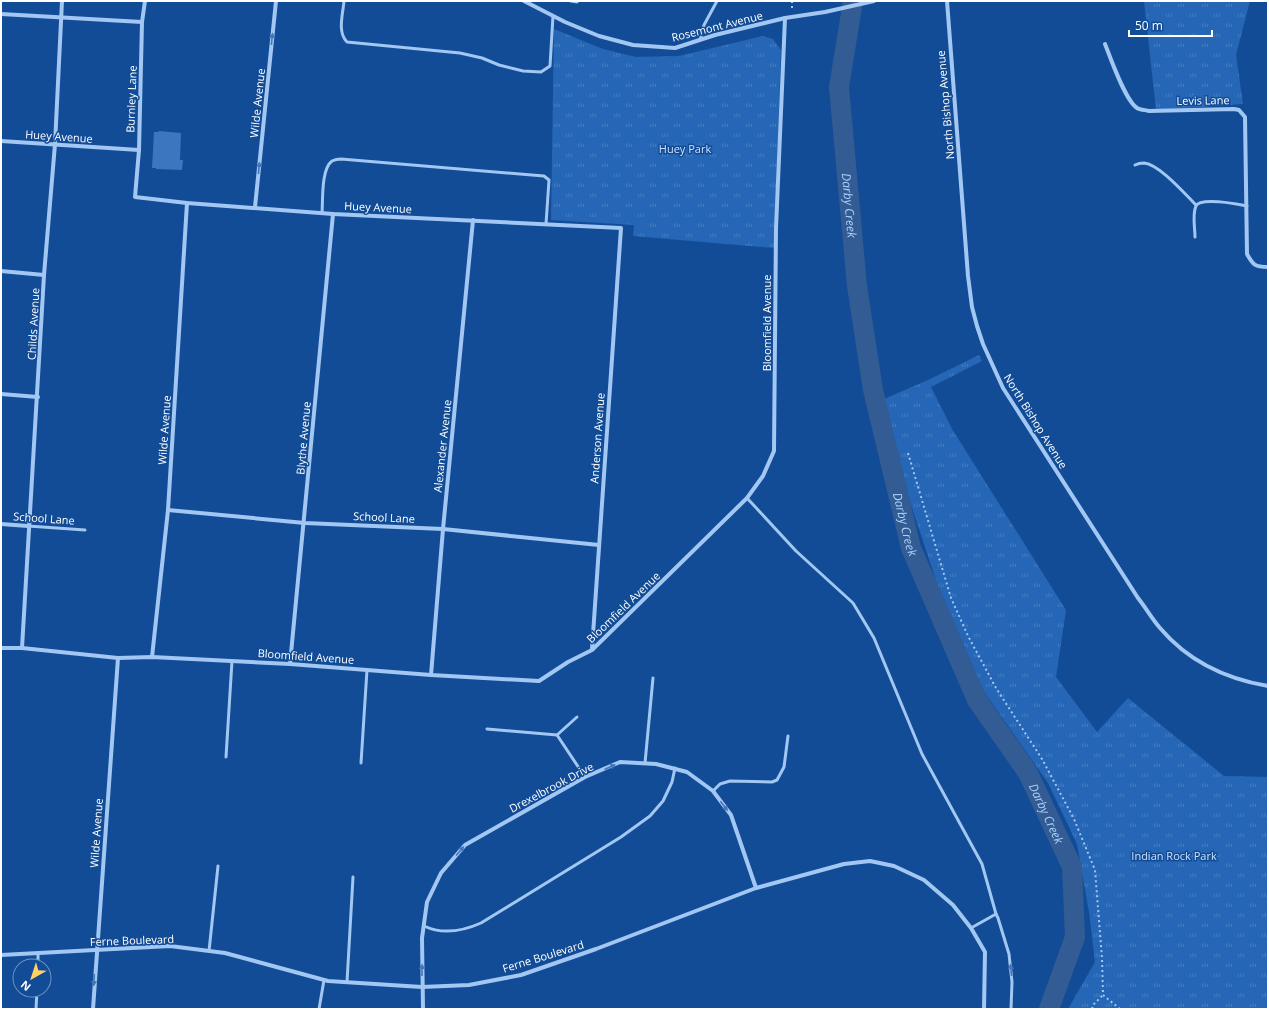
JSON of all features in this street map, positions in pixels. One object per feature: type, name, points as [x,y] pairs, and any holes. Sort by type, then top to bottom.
[{"type":"street","name":"Childs Avenue","points":[[22,648],[44,275],[55,144],[62,1]]},
{"type":"street","name":"Burnley Lane","points":[[135,197],[139,150],[142,22],[145,1]]},
{"type":"street","name":"Wilde Avenue","points":[[255,207],[276,1]]},
{"type":"street","name":"Rosemont Avenue","points":[[524,1],[553,16],[599,36],[633,45],[675,48],[785,18],[825,12],[874,1]]},
{"type":"street","name":"North Bishop Avenue","points":[[947,1],[968,276],[972,307],[983,344],[1003,388],[1134,592],[1160,628],[1175,644],[1211,669],[1231,678],[1268,686]]},
{"type":"street","points":[[1,14],[61,19],[142,22]]},
{"type":"street","name":"Bloomfield Avenue","points":[[1,648],[22,648],[118,658],[152,657],[290,664],[431,675],[539,681],[568,662],[592,650],[747,498],[763,476],[774,451],[776,228],[785,18]]},
{"type":"street","name":"Levis Lane","points":[[1105,44],[1120,80],[1131,101],[1138,108],[1149,111],[1234,108],[1243,114],[1245,117],[1247,254],[1252,262],[1258,267],[1268,267]]},
{"type":"street","name":"Huey Avenue","points":[[1,141],[139,150]]},
{"type":"street","name":"Huey Avenue","points":[[135,197],[187,203],[333,214],[621,228]]},
{"type":"street","name":"Wilde Avenue","points":[[152,657],[168,510],[187,203]]},
{"type":"street","name":"Blythe Avenue","points":[[290,664],[333,214]]},
{"type":"street","name":"Alexander Avenue","points":[[431,675],[443,529],[473,220]]},
{"type":"street","name":"Anderson Avenue","points":[[592,650],[621,228]]},
{"type":"street","points":[[1,271],[44,275]]},
{"type":"street","points":[[1,394],[38,397]]},
{"type":"street","name":"School Lane","points":[[168,510],[304,523],[443,529],[599,545]]},
{"type":"street","name":"School Lane","points":[[1,524],[28,526]]},
{"type":"street","name":"Wilde Avenue","points":[[93,1009],[118,658]]},
{"type":"street","name":"Drexelbrook Drive","points":[[423,1009],[422,938],[427,902],[441,873],[465,845],[585,778],[620,762],[656,764],[675,768],[687,772],[713,791],[731,815],[756,888]]},
{"type":"street","name":"Ferne Boulevard","points":[[1,955],[170,946],[225,953],[324,980],[422,987],[469,985],[521,975],[596,949],[756,888],[844,864],[870,862],[894,866],[924,880],[952,905],[971,928],[985,952],[984,1009]]},
{"type":"lane","points":[[344,1],[341,33],[347,42],[460,53],[482,58],[499,65],[522,71],[541,72],[550,66],[553,16]]},
{"type":"lane","points":[[571,1],[578,1]]},
{"type":"lane","points":[[700,40],[704,26],[717,1]]},
{"type":"lane","points":[[322,213],[324,173],[328,165],[333,160],[341,159],[544,176],[549,180],[546,224]]},
{"type":"lane","points":[[1135,165],[1144,163],[1156,168],[1172,181],[1196,205]]},
{"type":"lane","points":[[1195,237],[1194,211],[1199,202],[1205,201],[1247,206]]},
{"type":"lane","points":[[747,498],[796,551],[853,603],[874,638],[922,754],[982,864],[1009,954],[1012,982],[1011,1009]]},
{"type":"lane","name":"School Lane","points":[[28,526],[85,530]]},
{"type":"lane","points":[[226,757],[232,661]]},
{"type":"lane","points":[[361,763],[367,670]]},
{"type":"lane","points":[[645,763],[654,678]]},
{"type":"lane","points":[[487,729],[557,736],[577,717]]},
{"type":"lane","points":[[557,736],[585,778]]},
{"type":"lane","points":[[713,791],[720,784],[730,781],[772,782],[777,780],[784,767],[788,736]]},
{"type":"lane","points":[[424,926],[432,930],[448,931],[467,929],[621,837],[650,816],[663,802],[672,782],[675,768]]},
{"type":"lane","points":[[210,951],[218,866]]},
{"type":"lane","points":[[347,982],[353,877]]},
{"type":"lane","points":[[971,928],[996,914]]},
{"type":"lane","points":[[318,1009],[324,980]]},
{"type":"lane","points":[[36,1009],[37,998]]},
{"type":"path","points":[[908,453],[951,598],[962,623],[996,688],[1042,759],[1074,819],[1095,870],[1102,958],[1103,995],[1093,1005],[1092,1009]]},
{"type":"path","points":[[1103,995],[1120,1009]]},
{"type":"green space","points":[[1144,1],[1250,1],[1236,55],[1243,104],[1156,110]]},
{"type":"green space","name":"Huey Park","points":[[554,29],[603,49],[636,57],[679,56],[763,36],[773,39],[781,50],[774,248],[633,236],[634,225],[551,220]]},
{"type":"green space","name":"Indian Rock Park","points":[[979,355],[982,361],[931,387],[952,429],[1066,610],[1056,677],[1097,732],[1128,698],[1224,776],[1268,777],[1268,1009],[1068,1009],[1095,962],[1089,912],[1077,844],[1048,783],[963,662],[877,402],[928,380]]},
{"type":"building","points":[[154,132],[181,133],[180,160],[183,160],[182,170],[152,168]]},
{"type":"waterway","name":"Darby Creek","points":[[853,1],[839,87],[857,286],[873,390],[911,548],[977,700],[1028,773],[1072,867],[1075,937],[1049,1009]]}]
